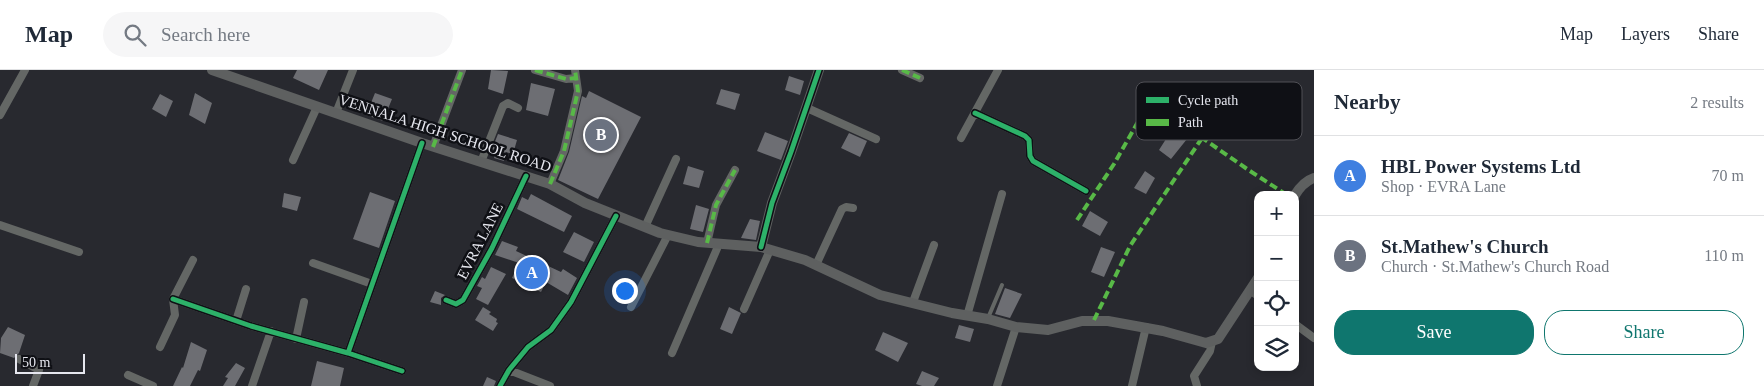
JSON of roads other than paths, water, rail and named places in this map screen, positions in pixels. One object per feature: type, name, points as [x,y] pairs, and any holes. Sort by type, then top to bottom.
[{"type":"main road","points":[[766,249],[772,203],[819,70]]},
{"type":"main road","name":"VENNALA HIGH SCHOOL ROAD","points":[[218,71],[432,147],[550,184],[585,203],[668,235],[706,243],[766,249],[805,260],[880,295],[952,313],[988,319],[1016,328],[1048,330],[1082,321],[1094,320],[1146,327],[1206,343],[1212,342]]},
{"type":"main road","points":[[1297,191],[1300,186],[1314,178]]},
{"type":"main road","points":[[1212,342],[1218,339],[1254,293]]},
{"type":"street","points":[[0,115],[25,70]]},
{"type":"street","points":[[336,113],[353,70]]},
{"type":"street","points":[[432,147],[462,70]]},
{"type":"street","points":[[535,70],[566,79],[576,74],[578,91],[564,151],[550,184]]},
{"type":"street","points":[[902,70],[920,78]]},
{"type":"street","points":[[961,138],[998,70]]},
{"type":"street","points":[[481,162],[502,106],[508,103],[518,108]]},
{"type":"street","points":[[294,160],[318,107]]},
{"type":"street","points":[[807,108],[876,139]]},
{"type":"street","points":[[975,113],[1025,136],[1029,140],[1030,156],[1033,161],[1086,191]]},
{"type":"street","points":[[348,353],[422,143]]},
{"type":"street","points":[[645,227],[676,159]]},
{"type":"street","points":[[706,243],[716,205],[735,170]]},
{"type":"street","name":"EVRA LANE","points":[[446,300],[456,304],[463,300],[496,240],[526,176]]},
{"type":"street","points":[[967,316],[1002,194]]},
{"type":"street","points":[[816,265],[842,209],[846,206],[853,208]]},
{"type":"street","points":[[500,386],[509,370],[528,347],[551,330],[572,302],[616,216]]},
{"type":"street","points":[[0,225],[79,252]]},
{"type":"street","points":[[631,307],[668,235]]},
{"type":"street","points":[[672,353],[719,244]]},
{"type":"street","points":[[913,302],[934,245]]},
{"type":"street","points":[[744,310],[766,249]]},
{"type":"street","points":[[160,347],[175,315],[173,299],[193,260]]},
{"type":"street","points":[[314,263],[372,284]]},
{"type":"street","points":[[236,321],[246,288]]},
{"type":"street","points":[[173,299],[236,321],[348,353],[402,372]]},
{"type":"street","points":[[296,339],[304,302]]},
{"type":"street","points":[[1298,326],[1314,338]]},
{"type":"street","points":[[1132,386],[1146,327]]},
{"type":"street","points":[[997,386],[1016,328]]},
{"type":"street","points":[[252,386],[271,332]]},
{"type":"street","points":[[1198,386],[1194,376],[1210,351],[1212,342]]},
{"type":"street","points":[[19,359],[39,370],[33,386]]},
{"type":"street","points":[[509,370],[550,386]]},
{"type":"street","points":[[128,375],[153,386]]},
{"type":"lane","points":[[988,319],[1002,285]]},
{"type":"place","name":"St.Mathew's Church","points":[[601,135]]},
{"type":"place","name":"HBL Power Systems Ltd","points":[[532,273]]}]
